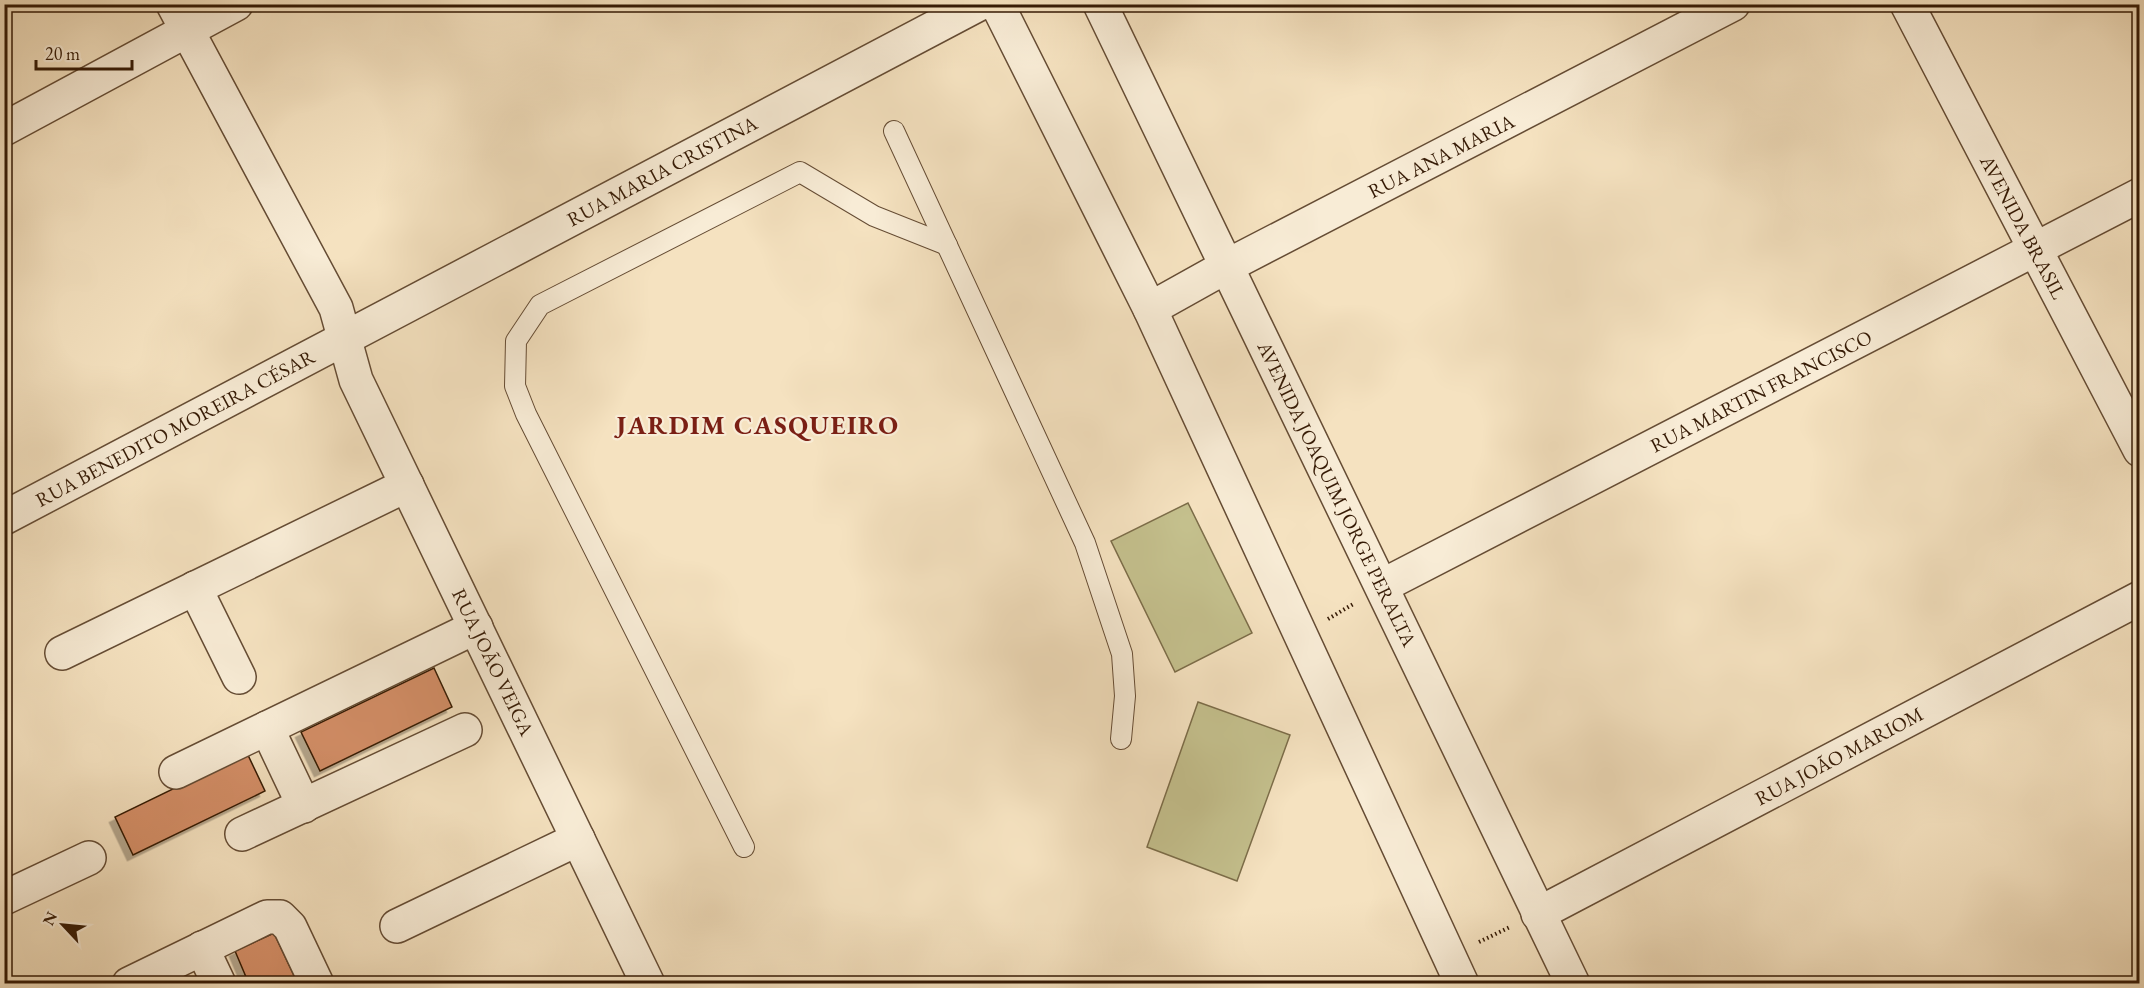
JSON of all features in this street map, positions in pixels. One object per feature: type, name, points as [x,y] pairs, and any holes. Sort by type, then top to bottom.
[{"type":"street","points":[[4,129],[180,17],[236,4]]},
{"type":"street","name":"RUA MARIA CRISTINA","points":[[345,338],[979,4]]},
{"type":"street","points":[[997,4],[1150,309],[1456,970]]},
{"type":"street","name":"AVENIDA JOAQUIM JORGE PERALTA","points":[[1100,4],[1572,984]]},
{"type":"street","name":"RUA ANA MARIA","points":[[1150,309],[1227,266],[1733,4]]},
{"type":"street","name":"AVENIDA BRASIL","points":[[1907,4],[2139,450]]},
{"type":"street","name":"RUA JOÃO VEIGA","points":[[180,17],[336,308],[357,380],[578,840],[636,980]]},
{"type":"street","name":"RUA MARTIN FRANCISCO","points":[[1382,586],[2139,195]]},
{"type":"street","name":"RUA BENEDITO MOREIRA CÉSAR","points":[[4,518],[345,338]]},
{"type":"street","points":[[62,653],[407,485]]},
{"type":"street","points":[[195,588],[239,677]]},
{"type":"street","name":"RUA JOÃO MARIOM","points":[[1538,914],[2139,598]]},
{"type":"street","points":[[176,772],[476,627]]},
{"type":"street","points":[[267,728],[304,806]]},
{"type":"street","points":[[242,834],[465,730]]},
{"type":"street","points":[[397,926],[578,840]]},
{"type":"street","points":[[4,898],[89,858]]},
{"type":"street","points":[[129,984],[267,917],[280,917],[290,927],[317,984]]},
{"type":"street","points":[[202,948],[219,984]]},
{"type":"lane","points":[[894,131],[1085,543],[1122,654],[1125,696],[1121,739]]},
{"type":"lane","points":[[744,847],[526,414],[515,386],[516,341],[540,304],[800,172],[874,216],[947,246]]},
{"type":"path","points":[[1301,635],[1382,586]]},
{"type":"path","points":[[1456,970],[1538,914]]},
{"type":"shaded area","points":[[1188,503],[1252,633],[1175,672],[1111,541]]},
{"type":"shaded area","points":[[1198,702],[1290,735],[1237,881],[1147,847]]},
{"type":"building","points":[[434,668],[452,707],[320,771],[301,732]]},
{"type":"building","points":[[247,753],[265,791],[133,855],[115,817]]},
{"type":"building","points":[[274,933],[298,984],[249,984],[235,951]]},
{"type":"district","name":"JARDIM CASQUEIRO","points":[[758,425]]}]
